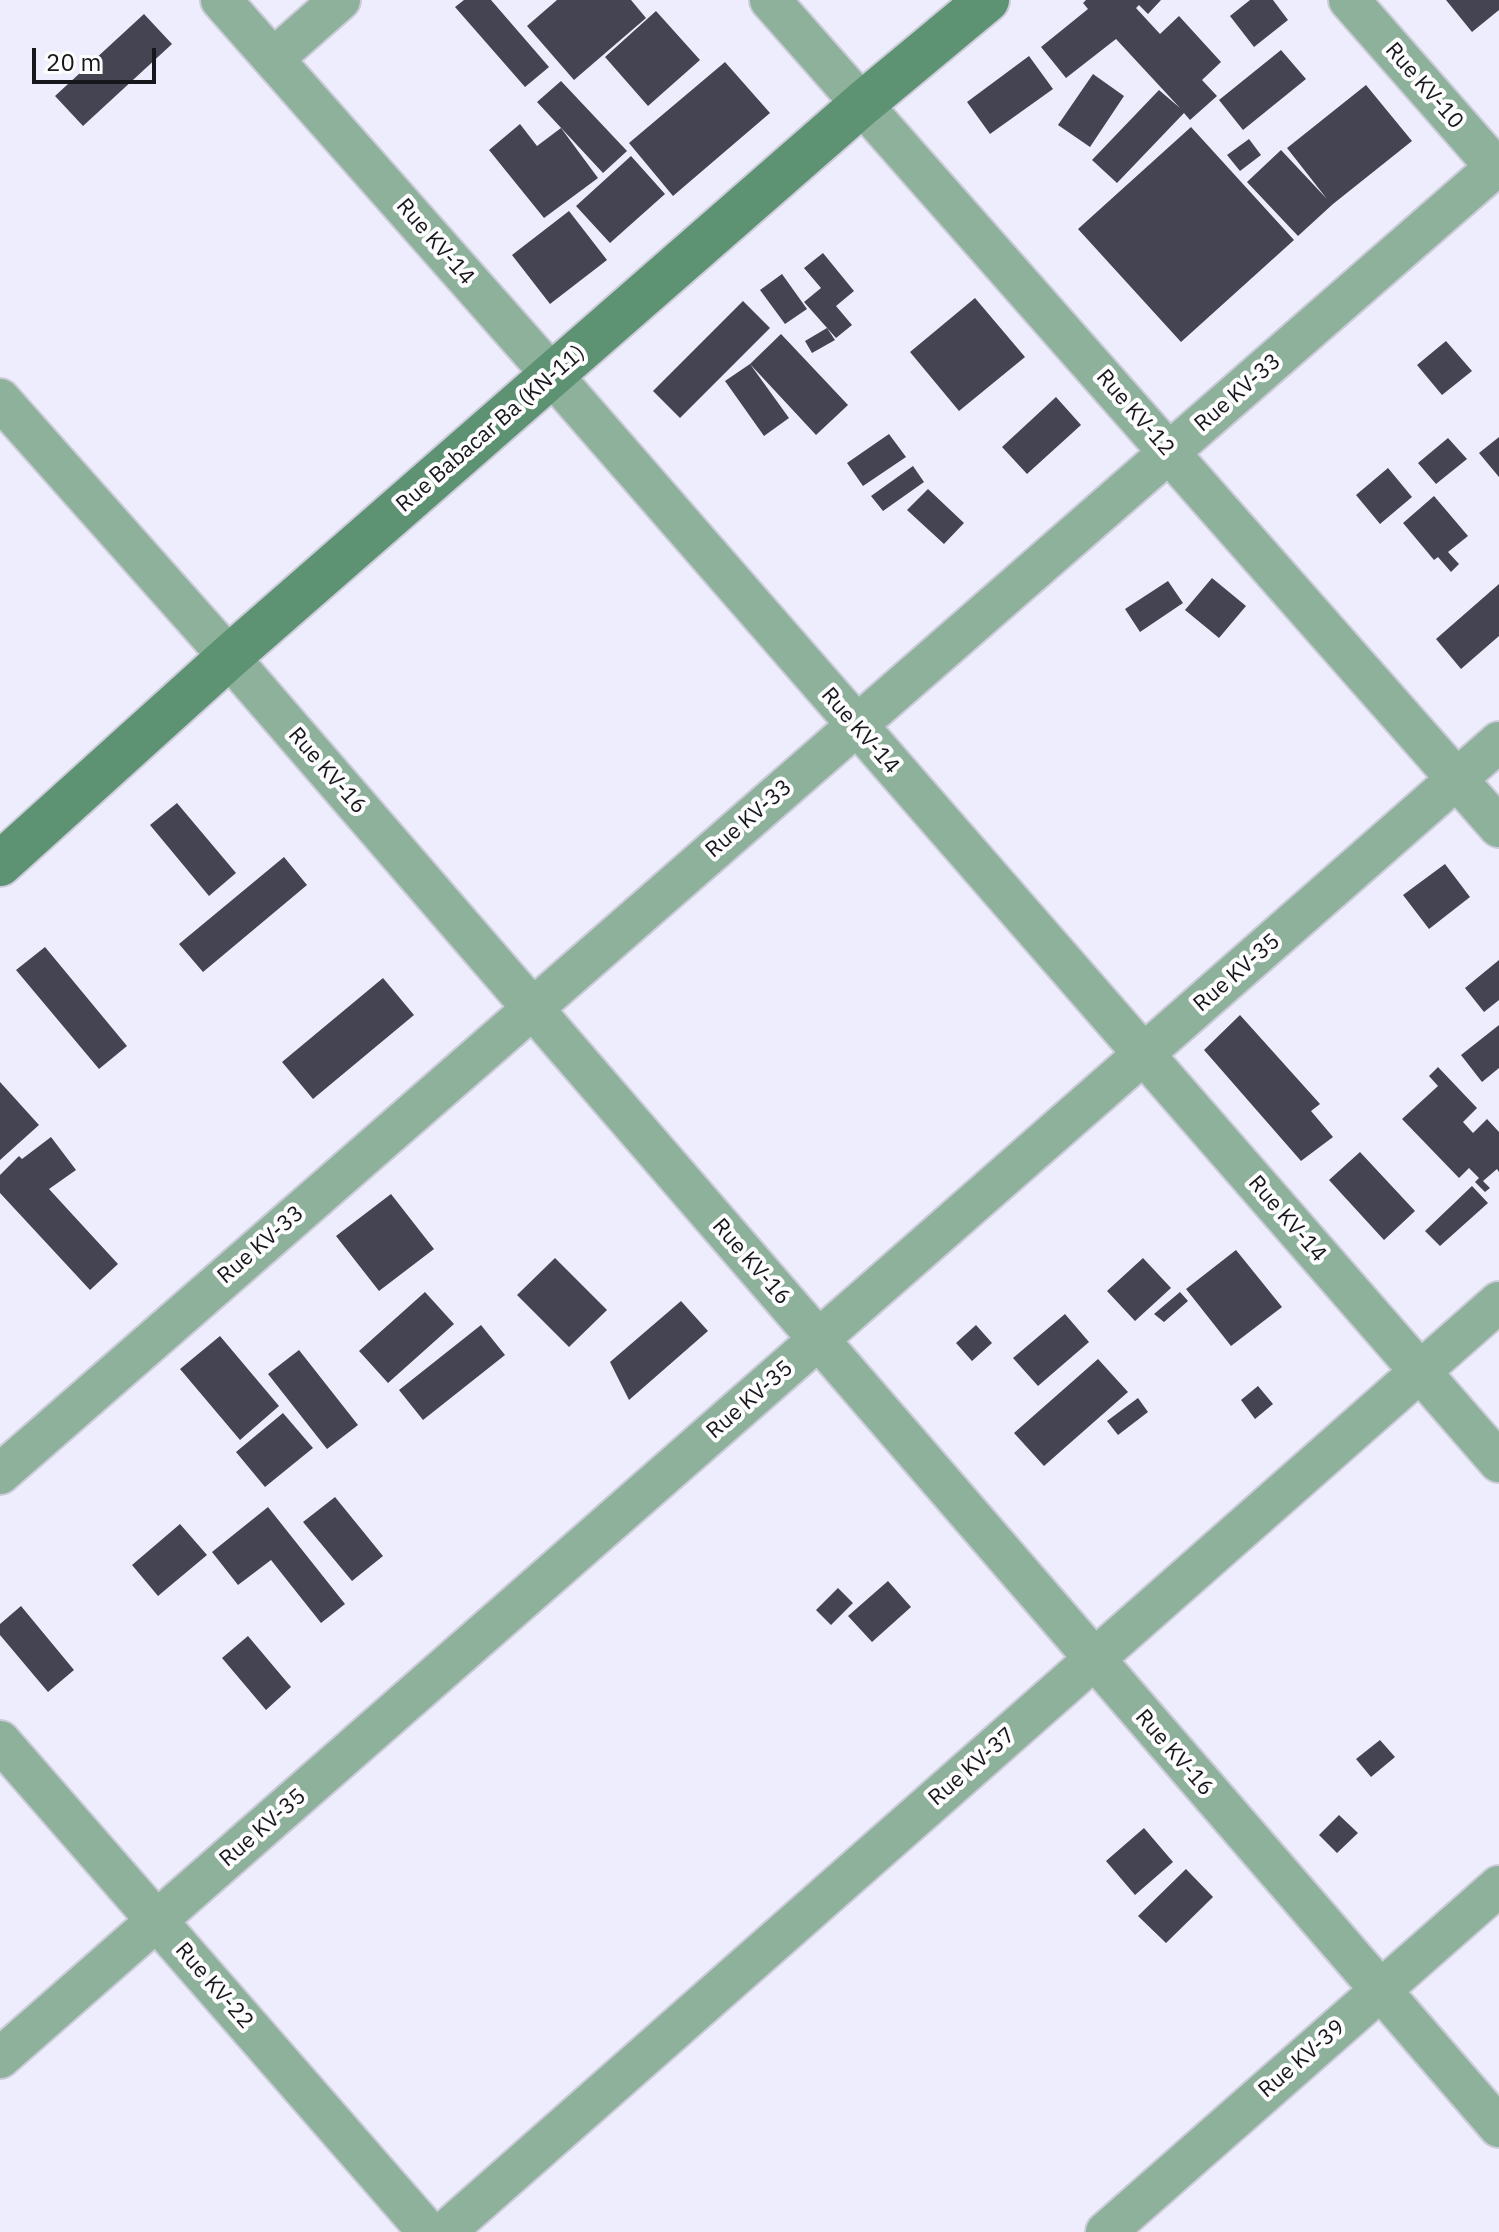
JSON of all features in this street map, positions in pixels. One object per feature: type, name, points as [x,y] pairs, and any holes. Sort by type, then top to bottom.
[{"type":"street","name":"Rue KV-14","points":[[221,0],[553,376],[1499,1462]]},
{"type":"street","points":[[273,59],[340,0]]},
{"type":"street","name":"Rue KV-12","points":[[770,0],[1499,827]]},
{"type":"street","name":"Rue Babacar Ba (KN-11)","points":[[0,864],[229,657],[862,104],[987,0]]},
{"type":"street","name":"Rue KV-10","points":[[1349,0],[1498,168]]},
{"type":"street","name":"Rue KV-33","points":[[0,1474],[1498,168]]},
{"type":"street","name":"Rue KV-16","points":[[0,399],[229,657],[1499,2127]]},
{"type":"street","name":"Rue KV-35","points":[[0,2058],[1499,742]]},
{"type":"street","name":"Rue KV-37","points":[[445,2232],[1499,1302]]},
{"type":"street","name":"Rue KV-22","points":[[0,1741],[428,2232]]},
{"type":"street","name":"Rue KV-39","points":[[1106,2232],[1499,1886]]},
{"type":"building","points":[[464,0],[491,0],[549,67],[525,87],[455,7]]},
{"type":"building","points":[[557,0],[631,0],[646,18],[574,80],[527,26]]},
{"type":"building","points":[[1086,0],[1161,0],[1148,14],[1139,5],[1136,8],[1160,34],[1179,16],[1221,62],[1202,80],[1217,96],[1190,120],[1184,113],[1117,183],[1092,160],[1159,90],[1180,108],[1116,39],[1066,78],[1041,47],[1088,9],[1083,3]]},
{"type":"building","points":[[1250,0],[1273,0],[1288,20],[1254,47],[1230,16]]},
{"type":"building","points":[[1446,0],[1499,0],[1499,10],[1472,32]]},
{"type":"building","points":[[656,11],[700,60],[648,106],[605,57]]},
{"type":"building","points":[[144,14],[172,44],[83,126],[55,96]]},
{"type":"building","points":[[1281,50],[1306,79],[1243,130],[1219,100]]},
{"type":"building","points":[[1029,56],[1053,89],[990,134],[967,102]]},
{"type":"building","points":[[725,62],[770,113],[673,196],[629,143]]},
{"type":"building","points":[[1093,74],[1124,96],[1090,147],[1058,125]]},
{"type":"building","points":[[561,81],[627,151],[603,173],[537,102]]},
{"type":"building","points":[[1366,85],[1412,141],[1298,236],[1247,182],[1281,150],[1327,199],[1287,148]]},
{"type":"building","points":[[520,124],[537,146],[561,128],[598,178],[544,218],[489,150]]},
{"type":"building","points":[[1191,127],[1294,240],[1181,342],[1078,229]]},
{"type":"building","points":[[1249,139],[1261,155],[1240,171],[1227,155]]},
{"type":"building","points":[[631,156],[665,194],[610,243],[576,206]]},
{"type":"building","points":[[569,211],[607,260],[550,304],[512,255]]},
{"type":"building","points":[[823,253],[854,291],[836,306],[852,325],[836,338],[804,302],[821,288],[804,268]]},
{"type":"building","points":[[782,274],[807,309],[785,324],[760,290]]},
{"type":"building","points":[[975,298],[1025,357],[959,411],[910,352]]},
{"type":"building","points":[[743,301],[770,328],[680,418],[653,391]]},
{"type":"building","points":[[827,328],[835,340],[812,353],[805,341]]},
{"type":"building","points":[[781,334],[848,405],[816,435],[750,364]]},
{"type":"building","points":[[1446,341],[1472,371],[1442,395],[1417,365]]},
{"type":"building","points":[[750,364],[789,418],[764,436],[725,381]]},
{"type":"building","points":[[1056,397],[1081,425],[1027,474],[1002,447]]},
{"type":"building","points":[[889,434],[906,457],[863,486],[847,463]]},
{"type":"building","points":[[1499,437],[1499,477],[1479,453]]},
{"type":"building","points":[[1448,438],[1467,459],[1436,484],[1418,463]]},
{"type":"building","points":[[913,466],[924,482],[883,511],[871,496]]},
{"type":"building","points":[[1388,468],[1412,497],[1380,524],[1356,495]]},
{"type":"building","points":[[928,489],[964,523],[944,544],[907,510]]},
{"type":"building","points":[[1434,496],[1468,536],[1448,552],[1459,564],[1451,572],[1438,557],[1434,560],[1403,523]]},
{"type":"building","points":[[1212,578],[1246,606],[1219,638],[1185,610]]},
{"type":"building","points":[[1168,581],[1183,603],[1140,632],[1125,609]]},
{"type":"building","points":[[1499,584],[1499,636],[1461,669],[1436,639]]},
{"type":"building","points":[[177,803],[236,873],[209,896],[150,825]]},
{"type":"building","points":[[284,857],[307,885],[203,972],[179,944]]},
{"type":"building","points":[[1445,864],[1470,897],[1429,929],[1403,895]]},
{"type":"building","points":[[45,947],[127,1046],[99,1069],[16,970]]},
{"type":"building","points":[[1499,960],[1499,1000],[1484,1012],[1465,988]]},
{"type":"building","points":[[383,978],[414,1015],[313,1099],[282,1062]]},
{"type":"building","points":[[1240,1015],[1320,1104],[1311,1111],[1333,1137],[1301,1161],[1204,1050]]},
{"type":"building","points":[[1499,1025],[1499,1068],[1482,1082],[1461,1055]]},
{"type":"building","points":[[1438,1067],[1477,1108],[1463,1122],[1473,1133],[1487,1119],[1499,1132],[1499,1172],[1497,1169],[1483,1181],[1490,1188],[1485,1192],[1475,1182],[1479,1178],[1469,1168],[1459,1178],[1402,1119],[1438,1086],[1429,1076]]},
{"type":"building","points":[[0,1082],[39,1125],[0,1160]]},
{"type":"building","points":[[51,1137],[76,1170],[49,1189],[118,1264],[90,1290],[0,1193],[0,1175],[19,1156],[22,1159]]},
{"type":"building","points":[[1360,1152],[1415,1211],[1384,1240],[1329,1180]]},
{"type":"building","points":[[1472,1186],[1488,1203],[1440,1246],[1425,1231]]},
{"type":"building","points":[[391,1194],[434,1249],[379,1291],[336,1236]]},
{"type":"building","points":[[1236,1250],[1282,1307],[1231,1346],[1186,1289]]},
{"type":"building","points":[[555,1258],[607,1310],[569,1347],[517,1295]]},
{"type":"building","points":[[1143,1258],[1171,1288],[1135,1321],[1107,1291]]},
{"type":"building","points":[[425,1292],[454,1324],[388,1383],[359,1351]]},
{"type":"building","points":[[1180,1292],[1188,1301],[1164,1322],[1154,1314]]},
{"type":"building","points":[[681,1301],[708,1331],[629,1400],[610,1362]]},
{"type":"building","points":[[1065,1314],[1089,1342],[1038,1386],[1013,1358]]},
{"type":"building","points":[[481,1325],[505,1355],[423,1420],[399,1390]]},
{"type":"building","points":[[976,1325],[992,1343],[972,1361],[956,1343]]},
{"type":"building","points":[[220,1336],[279,1406],[240,1440],[180,1369]]},
{"type":"building","points":[[299,1350],[358,1425],[327,1449],[268,1374]]},
{"type":"building","points":[[1098,1359],[1128,1392],[1044,1466],[1014,1433]]},
{"type":"building","points":[[1258,1386],[1273,1404],[1255,1419],[1241,1400]]},
{"type":"building","points":[[1138,1398],[1148,1412],[1118,1435],[1107,1421]]},
{"type":"building","points":[[283,1413],[313,1448],[265,1487],[236,1452]]},
{"type":"building","points":[[335,1497],[383,1556],[352,1581],[303,1522]]},
{"type":"building","points":[[268,1507],[345,1604],[321,1623],[271,1560],[238,1585],[212,1552]]},
{"type":"building","points":[[180,1524],[207,1555],[158,1596],[132,1565]]},
{"type":"building","points":[[888,1581],[911,1607],[872,1642],[848,1616]]},
{"type":"building","points":[[838,1588],[853,1603],[831,1625],[816,1610]]},
{"type":"building","points":[[21,1606],[74,1670],[48,1692],[0,1635],[0,1624]]},
{"type":"building","points":[[248,1636],[291,1687],[266,1710],[222,1658]]},
{"type":"building","points":[[1380,1740],[1395,1757],[1371,1777],[1356,1759]]},
{"type":"building","points":[[1339,1815],[1358,1833],[1337,1853],[1319,1835]]},
{"type":"building","points":[[1144,1828],[1173,1862],[1135,1895],[1106,1861]]},
{"type":"building","points":[[1186,1869],[1213,1897],[1166,1943],[1138,1916]]}]
